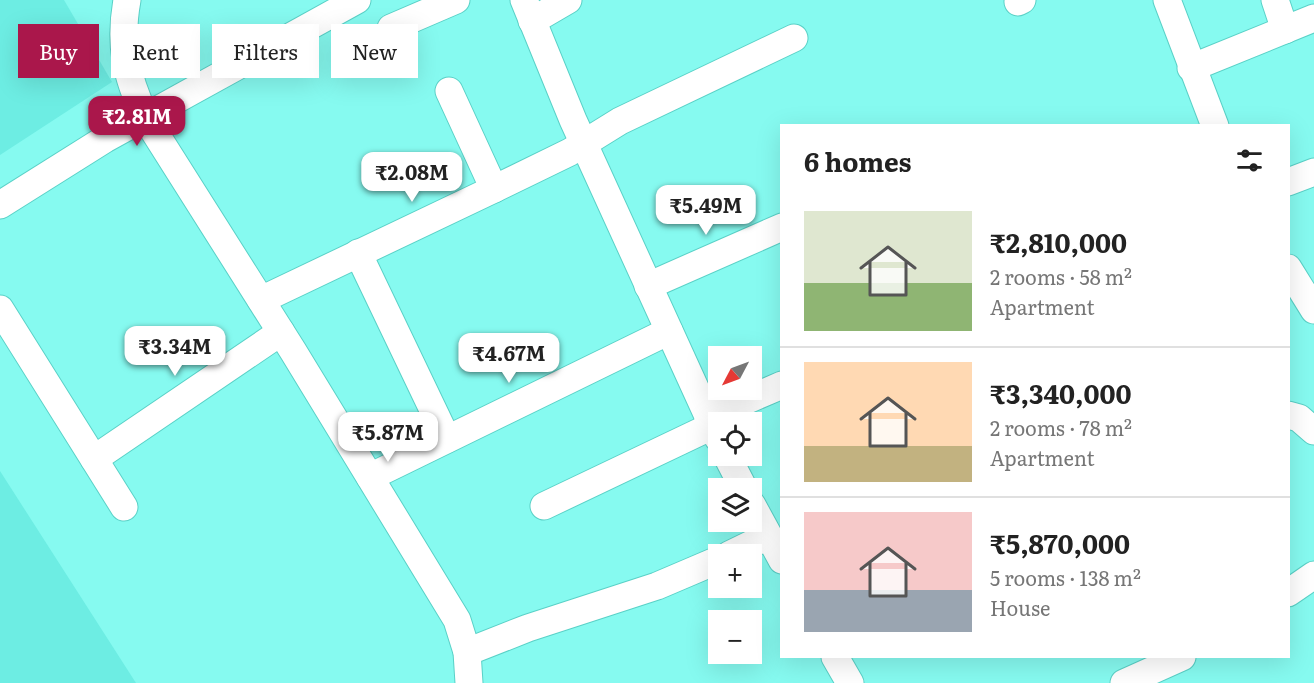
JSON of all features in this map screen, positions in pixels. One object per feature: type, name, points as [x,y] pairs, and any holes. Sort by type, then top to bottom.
[{"type":"street","points":[[127,0],[123,45],[134,92],[145,117],[281,332],[457,620],[467,674],[537,624],[657,586],[708,564]]},
{"type":"street","points":[[0,205],[105,139],[357,0]]},
{"type":"street","points":[[400,24],[456,0]]},
{"type":"street","points":[[568,0],[528,10],[583,144],[708,416]]},
{"type":"street","points":[[1167,0],[1191,68],[1205,123]]},
{"type":"street","points":[[1275,0],[1285,30]]},
{"type":"street","points":[[1191,68],[1314,18]]},
{"type":"street","points":[[261,300],[494,189],[583,144],[620,121],[794,38]]},
{"type":"street","points":[[449,91],[494,189]]},
{"type":"street","points":[[1290,181],[1314,172]]},
{"type":"street","points":[[648,286],[780,228]]},
{"type":"street","points":[[358,253],[447,439]]},
{"type":"street","points":[[1290,271],[1312,303]]},
{"type":"street","points":[[0,309],[124,507]]},
{"type":"street","points":[[370,477],[669,331]]},
{"type":"street","points":[[94,459],[281,332]]},
{"type":"street","points":[[738,412],[780,386]]},
{"type":"street","points":[[1290,416],[1299,418],[1314,431]]},
{"type":"street","points":[[544,506],[708,429]]},
{"type":"street","points":[[762,524],[780,557]]},
{"type":"street","points":[[752,544],[768,536]]},
{"type":"street","points":[[1290,592],[1314,575]]},
{"type":"street","points":[[837,658],[850,683]]},
{"type":"street","points":[[1124,683],[1180,658]]},
{"type":"shaded area","points":[[0,0],[64,0],[78,24],[18,24],[18,78],[99,78],[99,60],[112,82],[0,155]]},
{"type":"shaded area","points":[[0,471],[136,683],[0,683]]}]
